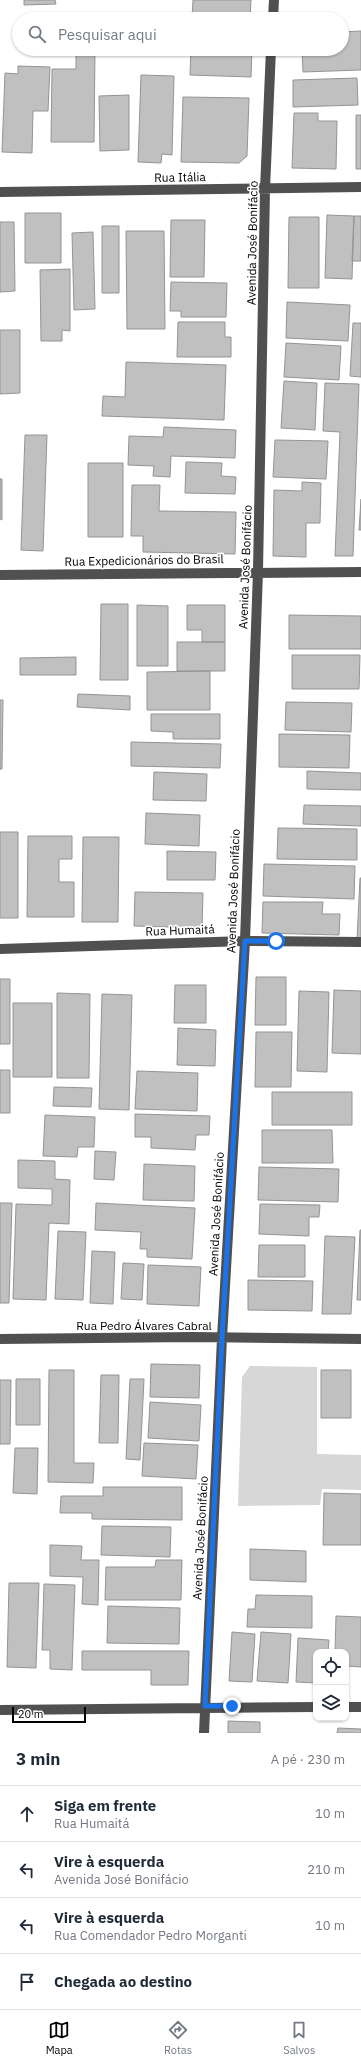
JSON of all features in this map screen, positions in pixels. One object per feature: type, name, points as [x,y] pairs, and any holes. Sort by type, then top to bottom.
[{"type":"street","points":[[273,12],[274,0]]},
{"type":"street","name":"Avenida José Bonifácio","points":[[204,1733],[222,1338],[245,941],[258,572],[265,189],[271,56]]},
{"type":"street","name":"Rua Itália","points":[[0,192],[361,187]]},
{"type":"street","name":"Rua Expedicionários do Brasil","points":[[0,575],[361,572]]},
{"type":"street","name":"Rua Humaitá","points":[[0,949],[245,941],[361,942]]},
{"type":"street","name":"Rua Pedro Álvares Cabral","points":[[0,1338],[361,1339]]},
{"type":"street","points":[[0,1710],[205,1706],[313,1707]]},
{"type":"street","points":[[349,1707],[361,1707]]},
{"type":"shaded area","points":[[250,1366],[317,1367],[317,1454],[361,1455],[361,1490],[322,1489],[320,1505],[238,1506],[242,1377]]},
{"type":"building","points":[[24,0],[55,0],[56,4],[24,5]]},
{"type":"building","points":[[193,0],[251,0],[250,12],[192,12]]},
{"type":"building","points":[[361,31],[361,70],[303,72],[302,56],[349,56],[349,32]]},
{"type":"building","points":[[76,56],[95,56],[94,142],[51,142],[52,69],[76,69]]},
{"type":"building","points":[[191,56],[252,56],[251,77],[190,75]]},
{"type":"building","points":[[18,66],[50,67],[48,111],[33,111],[32,153],[2,152],[5,73],[18,74]]},
{"type":"building","points":[[141,75],[174,76],[172,155],[162,154],[161,163],[138,162]]},
{"type":"building","points":[[357,78],[358,105],[293,107],[293,80]]},
{"type":"building","points":[[129,95],[129,150],[100,151],[99,96]]},
{"type":"building","points":[[183,97],[249,98],[247,156],[239,163],[181,162]]},
{"type":"building","points":[[294,113],[318,113],[318,121],[337,121],[336,169],[292,168]]},
{"type":"building","points":[[356,115],[361,115],[361,169],[356,169]]},
{"type":"building","points":[[25,213],[61,213],[61,263],[25,263]]},
{"type":"building","points":[[327,215],[354,216],[352,279],[325,278]]},
{"type":"building","points":[[354,216],[361,216],[361,261],[352,261]]},
{"type":"building","points":[[289,217],[319,217],[319,288],[288,288]]},
{"type":"building","points":[[171,220],[205,220],[204,277],[170,277]]},
{"type":"building","points":[[0,222],[14,222],[15,291],[0,292]]},
{"type":"building","points":[[102,226],[119,226],[119,293],[102,293]]},
{"type":"building","points":[[126,231],[164,231],[165,329],[127,329]]},
{"type":"building","points":[[93,232],[95,309],[74,310],[72,233]]},
{"type":"building","points":[[70,269],[70,331],[62,330],[62,341],[41,341],[40,270]]},
{"type":"building","points":[[171,282],[227,283],[226,317],[181,317],[181,311],[170,311]]},
{"type":"building","points":[[287,302],[350,305],[348,341],[286,338]]},
{"type":"building","points":[[178,322],[225,322],[225,337],[231,337],[231,357],[177,357]]},
{"type":"building","points":[[353,323],[361,323],[361,377],[350,376]]},
{"type":"building","points":[[0,330],[20,330],[20,393],[0,394]]},
{"type":"building","points":[[286,343],[341,346],[339,380],[284,377]]},
{"type":"building","points":[[126,362],[226,365],[224,420],[102,416],[103,396],[125,397]]},
{"type":"building","points":[[284,381],[317,383],[315,430],[281,428]]},
{"type":"building","points":[[325,383],[359,384],[353,556],[335,556],[340,432],[323,431]]},
{"type":"building","points":[[164,427],[236,430],[235,458],[171,456],[170,477],[153,476],[154,466],[128,465],[129,436],[163,437]]},
{"type":"building","points":[[25,435],[47,435],[43,551],[21,550]]},
{"type":"building","points":[[275,440],[328,441],[326,479],[273,477]]},
{"type":"building","points":[[186,462],[222,463],[221,476],[236,477],[235,494],[185,493]]},
{"type":"building","points":[[88,463],[123,463],[123,537],[88,537]]},
{"type":"building","points":[[0,479],[2,479],[2,520],[0,519]]},
{"type":"building","points":[[302,482],[321,483],[320,523],[306,523],[306,557],[273,556],[274,490],[302,491]]},
{"type":"building","points":[[132,485],[160,485],[159,511],[236,512],[235,554],[143,552],[143,536],[131,536]]},
{"type":"building","points":[[361,499],[361,530],[359,530]]},
{"type":"building","points":[[101,604],[128,604],[128,680],[100,680]]},
{"type":"building","points":[[137,605],[168,606],[168,666],[137,666]]},
{"type":"building","points":[[187,605],[225,605],[225,642],[202,642],[202,630],[187,630]]},
{"type":"building","points":[[289,615],[361,616],[361,649],[289,649]]},
{"type":"building","points":[[177,642],[225,642],[225,671],[177,671]]},
{"type":"building","points":[[292,655],[360,655],[359,689],[292,689]]},
{"type":"building","points":[[76,657],[76,675],[20,675],[20,658]]},
{"type":"building","points":[[210,671],[210,710],[147,710],[147,672]]},
{"type":"building","points":[[78,694],[130,696],[130,710],[77,707]]},
{"type":"building","points":[[0,700],[3,700],[2,769],[0,769]]},
{"type":"building","points":[[286,702],[352,703],[351,732],[285,730]]},
{"type":"building","points":[[151,714],[220,714],[220,739],[173,739],[173,732],[151,731]]},
{"type":"building","points":[[279,734],[350,735],[349,768],[279,767]]},
{"type":"building","points":[[131,742],[221,744],[220,768],[131,766]]},
{"type":"building","points":[[307,771],[361,773],[361,790],[307,789]]},
{"type":"building","points":[[154,772],[207,774],[206,801],[153,800]]},
{"type":"building","points":[[304,805],[361,806],[361,826],[303,824]]},
{"type":"building","points":[[146,813],[200,815],[199,846],[145,844]]},
{"type":"building","points":[[278,828],[357,829],[357,860],[277,859]]},
{"type":"building","points":[[0,832],[18,832],[18,918],[0,918]]},
{"type":"building","points":[[28,836],[72,836],[72,859],[59,859],[59,882],[74,882],[74,917],[27,917]]},
{"type":"building","points":[[83,837],[119,837],[118,922],[82,922]]},
{"type":"building","points":[[167,851],[216,852],[215,880],[167,880]]},
{"type":"building","points":[[264,864],[355,866],[354,899],[263,896]]},
{"type":"building","points":[[360,878],[361,940],[357,940]]},
{"type":"building","points":[[135,892],[203,893],[202,928],[134,926]]},
{"type":"building","points":[[263,902],[323,902],[322,914],[340,914],[339,935],[262,933]]},
{"type":"building","points":[[256,977],[286,977],[286,1025],[255,1025]]},
{"type":"building","points":[[0,979],[10,979],[10,1044],[0,1044]]},
{"type":"building","points":[[175,985],[206,985],[206,1023],[174,1023]]},
{"type":"building","points":[[334,990],[361,991],[361,1054],[332,1053]]},
{"type":"building","points":[[299,991],[329,992],[327,1072],[297,1071]]},
{"type":"building","points":[[57,993],[90,994],[89,1078],[57,1078]]},
{"type":"building","points":[[102,994],[132,995],[129,1110],[99,1109]]},
{"type":"building","points":[[13,1003],[52,1003],[52,1077],[13,1077]]},
{"type":"building","points":[[178,1028],[216,1030],[215,1066],[177,1065]]},
{"type":"building","points":[[256,1032],[292,1032],[291,1087],[255,1087]]},
{"type":"building","points":[[0,1070],[10,1070],[10,1113],[0,1113]]},
{"type":"building","points":[[137,1071],[198,1073],[197,1111],[135,1109]]},
{"type":"building","points":[[54,1087],[92,1088],[91,1107],[53,1106]]},
{"type":"building","points":[[272,1092],[352,1092],[352,1125],[272,1125]]},
{"type":"building","points":[[135,1114],[210,1116],[209,1135],[196,1135],[195,1150],[151,1148],[151,1137],[135,1137]]},
{"type":"building","points":[[45,1115],[95,1117],[94,1147],[78,1147],[77,1157],[43,1156]]},
{"type":"building","points":[[262,1130],[332,1130],[333,1163],[262,1163]]},
{"type":"building","points":[[95,1151],[116,1152],[114,1180],[94,1179]]},
{"type":"building","points":[[18,1160],[55,1161],[55,1179],[70,1180],[69,1224],[49,1223],[46,1300],[13,1299],[16,1204],[52,1205],[52,1189],[18,1188]]},
{"type":"building","points":[[144,1164],[195,1166],[194,1201],[143,1200]]},
{"type":"building","points":[[259,1167],[339,1169],[338,1202],[258,1200]]},
{"type":"building","points":[[0,1203],[12,1203],[9,1303],[0,1303]]},
{"type":"building","points":[[96,1203],[195,1208],[192,1259],[147,1257],[147,1249],[140,1249],[141,1232],[95,1230]]},
{"type":"building","points":[[260,1204],[320,1205],[319,1217],[309,1217],[309,1236],[259,1234]]},
{"type":"building","points":[[360,1230],[361,1300],[357,1300]]},
{"type":"building","points":[[58,1231],[86,1232],[83,1300],[55,1299]]},
{"type":"building","points":[[325,1236],[355,1237],[351,1314],[322,1314]]},
{"type":"building","points":[[259,1245],[305,1245],[305,1277],[258,1277]]},
{"type":"building","points":[[92,1251],[115,1252],[113,1304],[90,1303]]},
{"type":"building","points":[[123,1263],[144,1264],[142,1300],[121,1299]]},
{"type":"building","points":[[148,1265],[201,1267],[199,1306],[147,1304]]},
{"type":"building","points":[[248,1280],[313,1281],[312,1311],[248,1310]]},
{"type":"building","points":[[151,1364],[200,1365],[199,1398],[150,1397]]},
{"type":"building","points":[[49,1370],[74,1370],[74,1463],[94,1463],[93,1483],[48,1482]]},
{"type":"building","points":[[321,1370],[351,1370],[351,1418],[321,1418]]},
{"type":"building","points":[[101,1375],[119,1375],[118,1443],[99,1443]]},
{"type":"building","points":[[16,1379],[40,1379],[40,1425],[16,1425]]},
{"type":"building","points":[[130,1379],[144,1379],[140,1460],[126,1459]]},
{"type":"building","points":[[0,1380],[11,1380],[10,1444],[0,1444]]},
{"type":"building","points":[[150,1402],[201,1405],[199,1441],[148,1438]]},
{"type":"building","points":[[144,1443],[198,1445],[196,1479],[142,1476]]},
{"type":"building","points":[[15,1448],[38,1448],[37,1494],[13,1493]]},
{"type":"building","points":[[103,1487],[182,1487],[182,1520],[92,1519],[92,1513],[60,1513],[61,1496],[103,1496]]},
{"type":"building","points":[[324,1493],[361,1494],[361,1545],[323,1545]]},
{"type":"building","points":[[102,1526],[171,1527],[170,1557],[101,1555]]},
{"type":"building","points":[[50,1545],[82,1546],[81,1560],[99,1560],[98,1605],[82,1604],[83,1577],[50,1576]]},
{"type":"building","points":[[250,1549],[306,1551],[306,1582],[250,1580]]},
{"type":"building","points":[[156,1560],[182,1560],[181,1600],[105,1600],[106,1567],[155,1567]]},
{"type":"building","points":[[9,1583],[39,1583],[36,1668],[7,1667]]},
{"type":"building","points":[[44,1584],[75,1585],[72,1670],[50,1669],[50,1650],[42,1650]]},
{"type":"building","points":[[256,1595],[312,1596],[312,1628],[247,1627],[248,1609],[255,1609]]},
{"type":"building","points":[[108,1606],[180,1608],[179,1644],[107,1643]]},
{"type":"building","points":[[336,1616],[361,1617],[361,1667],[349,1666],[349,1649],[335,1649]]},
{"type":"building","points":[[232,1632],[255,1634],[252,1682],[229,1681]]},
{"type":"building","points":[[261,1632],[291,1634],[288,1683],[257,1681]]},
{"type":"building","points":[[298,1638],[329,1640],[328,1649],[313,1649],[313,1683],[296,1682]]},
{"type":"building","points":[[82,1651],[189,1651],[188,1685],[151,1685],[151,1670],[82,1670]]},
{"type":"building","points":[[228,1721],[260,1722],[260,1733],[228,1733]]},
{"type":"building","points":[[338,1728],[361,1729],[361,1733],[337,1733]]},
{"type":"route","points":[[232,1706],[205,1706],[222,1338],[245,941],[276,941]]}]
